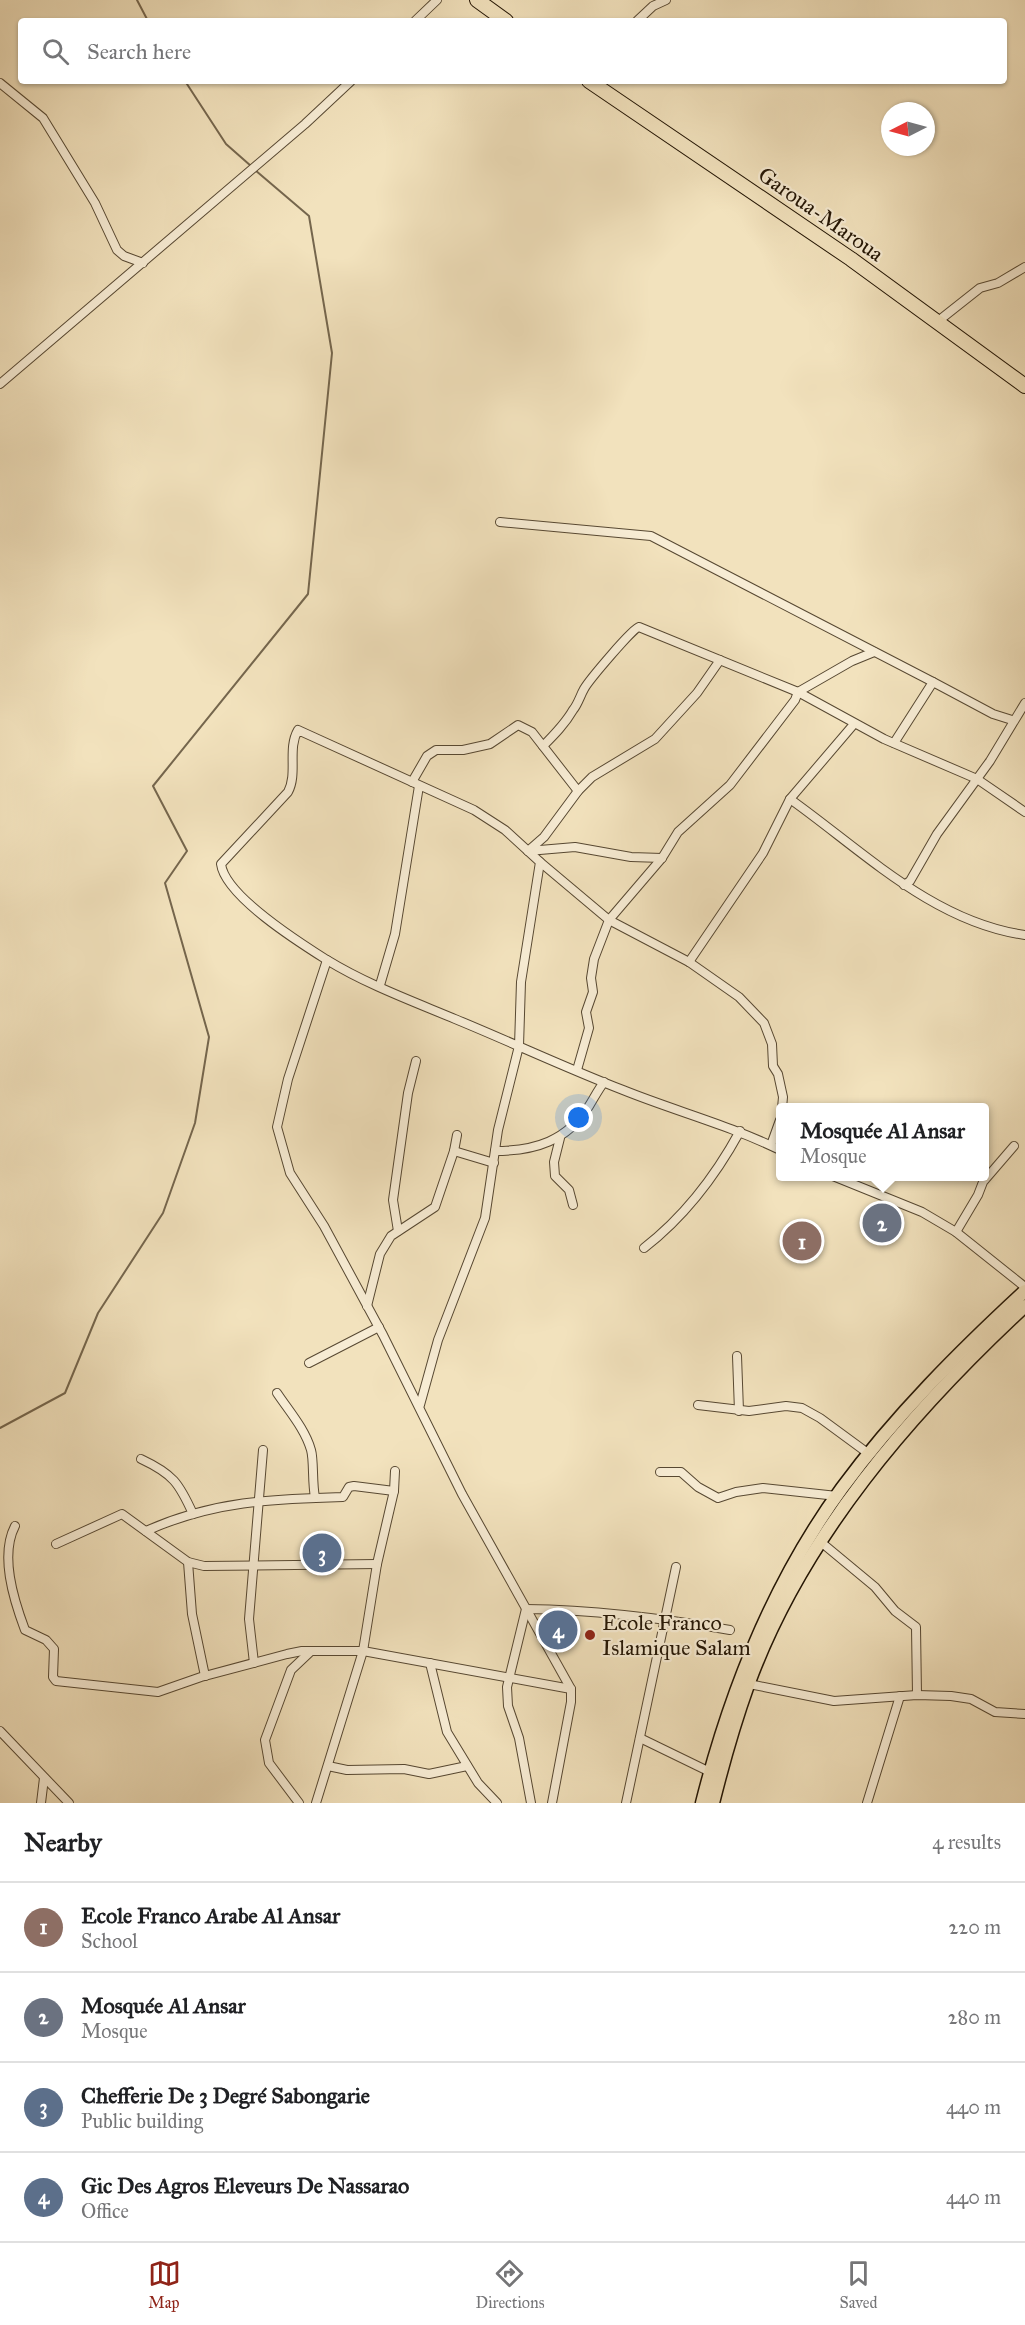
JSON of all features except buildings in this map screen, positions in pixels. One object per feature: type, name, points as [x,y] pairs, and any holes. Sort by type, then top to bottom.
[{"type":"highway","points":[[477,0],[502,18]]},
{"type":"highway","name":"Garoua-Maroua","points":[[599,84],[851,259],[1025,386]]},
{"type":"main road","points":[[702,1803],[739,1681],[766,1619],[800,1555],[837,1496],[886,1432],[1025,1291]]},
{"type":"main road","points":[[713,1803],[749,1684],[786,1602],[822,1543],[897,1437],[1025,1306]]},
{"type":"street","points":[[418,18],[437,0]]},
{"type":"street","points":[[641,18],[654,3],[666,0]]},
{"type":"street","points":[[0,83],[43,118],[95,203],[117,250],[124,256],[144,263]]},
{"type":"street","points":[[0,384],[144,263],[348,84]]},
{"type":"street","points":[[937,322],[980,288],[998,284],[1025,267]]},
{"type":"street","points":[[500,522],[651,536],[993,714],[1012,720]]},
{"type":"street","points":[[543,746],[574,709],[592,679],[635,627],[674,639],[798,692],[854,724],[977,779],[1025,812]]},
{"type":"street","points":[[577,1070],[589,1028],[586,1012],[593,992],[591,978],[594,959],[609,920],[662,858],[678,832],[730,785],[795,700],[798,692],[852,661],[874,652]]},
{"type":"street","points":[[528,851],[544,837],[578,791],[592,777],[655,739],[697,693],[720,660]]},
{"type":"street","points":[[894,743],[933,682]]},
{"type":"street","points":[[904,885],[910,881],[937,834],[977,779],[1012,720],[1025,703]]},
{"type":"street","points":[[689,962],[762,853],[790,799],[854,724]]},
{"type":"street","points":[[380,985],[395,934],[416,784],[427,756],[436,750],[462,750],[490,744],[518,725],[532,732],[578,791]]},
{"type":"street","points":[[776,1148],[740,1131],[604,1082],[380,985],[327,960],[248,904],[236,893],[222,870],[221,861],[267,817],[288,792],[293,782],[293,752],[298,730],[474,810],[505,830],[609,920],[689,962],[739,997],[764,1023],[772,1044],[773,1066],[783,1097],[782,1103]]},
{"type":"street","points":[[790,799],[904,885],[944,909],[1004,932],[1025,935]]},
{"type":"street","points":[[528,851],[575,847],[632,857],[662,858]]},
{"type":"street","points":[[420,1405],[438,1340],[485,1218],[495,1151],[519,1046],[521,982],[540,862]]},
{"type":"street","points":[[327,960],[288,1079],[277,1127],[290,1173],[324,1226],[420,1405],[462,1494],[571,1689],[571,1702],[552,1803]]},
{"type":"street","points":[[398,1231],[393,1200],[408,1093],[416,1061]]},
{"type":"street","points":[[495,1151],[535,1148],[567,1133],[589,1106],[604,1082]]},
{"type":"street","points":[[644,1248],[669,1229],[723,1161],[740,1131]]},
{"type":"street","points":[[771,1145],[776,1131]]},
{"type":"street","points":[[367,1306],[380,1254],[391,1236],[435,1207],[454,1151],[457,1135]]},
{"type":"street","points":[[560,1137],[554,1162],[555,1176],[569,1190],[573,1205]]},
{"type":"street","points":[[989,1175],[1014,1146]]},
{"type":"street","points":[[454,1151],[494,1163]]},
{"type":"street","points":[[845,1181],[922,1212],[956,1232],[1025,1287]]},
{"type":"street","points":[[956,1232],[984,1181]]},
{"type":"street","points":[[309,1363],[379,1327]]},
{"type":"street","points":[[737,1356],[739,1411]]},
{"type":"street","points":[[277,1393],[301,1428],[312,1452],[311,1478],[315,1497]]},
{"type":"street","points":[[698,1405],[739,1411],[802,1407],[869,1454]]},
{"type":"street","points":[[254,1663],[249,1619],[263,1450]]},
{"type":"street","points":[[141,1459],[164,1470],[180,1485],[193,1514]]},
{"type":"street","points":[[316,1803],[363,1651],[377,1564],[394,1491],[395,1471]]},
{"type":"street","points":[[660,1472],[681,1472],[698,1487],[718,1498],[736,1492],[763,1488],[837,1496]]},
{"type":"street","points":[[146,1531],[236,1502],[343,1497],[349,1487],[354,1486],[394,1491]]},
{"type":"street","points":[[56,1544],[81,1535],[119,1514],[188,1562],[204,1566],[377,1564]]},
{"type":"street","points":[[15,1526],[3,1540],[3,1573],[25,1630],[46,1641],[54,1649],[53,1677],[56,1681],[158,1692],[205,1676],[287,1654],[312,1651],[363,1651],[571,1689]]},
{"type":"street","points":[[822,1543],[875,1587],[895,1611],[916,1627],[917,1695]]},
{"type":"street","points":[[188,1562],[192,1614],[205,1676]]},
{"type":"street","points":[[626,1803],[676,1567]]},
{"type":"street","points":[[526,1609],[585,1610],[666,1618],[730,1630]]},
{"type":"street","points":[[526,1609],[508,1677],[508,1706],[519,1738],[531,1803]]},
{"type":"street","points":[[299,1803],[273,1771],[265,1750],[265,1740],[295,1664],[312,1651]]},
{"type":"street","points":[[287,1654],[295,1664]]},
{"type":"street","points":[[430,1663],[447,1732],[467,1766],[496,1803]]},
{"type":"street","points":[[749,1684],[834,1701],[917,1695],[970,1699],[995,1712],[1025,1714]]},
{"type":"street","points":[[867,1803],[900,1696]]},
{"type":"street","points":[[0,1731],[69,1803]]},
{"type":"street","points":[[640,1738],[710,1772]]},
{"type":"street","points":[[328,1766],[347,1770],[404,1769],[429,1774],[467,1766]]},
{"type":"street","points":[[41,1803],[44,1778]]},
{"type":"waterway","points":[[137,0],[146,18]]},
{"type":"waterway","points":[[187,84],[226,144],[251,166]]},
{"type":"waterway","points":[[0,1428],[65,1393],[98,1313],[163,1213],[195,1123],[209,1037],[165,883],[187,851],[153,786],[308,594],[332,353],[309,216],[255,170]]},
{"type":"place","name":"Mosquée Al Ansar","points":[[882,1223]]},
{"type":"place","name":"Ecole Franco Arabe Al Ansar","points":[[802,1241]]},
{"type":"place","name":"Chefferie De 3 Degré Sabongarie","points":[[322,1553]]},
{"type":"place","name":"Gic Des Agros Eleveurs De Nassarao","points":[[558,1630]]},
{"type":"place","name":"Ecole Franco Islamique Salam","points":[[590,1635]]}]
